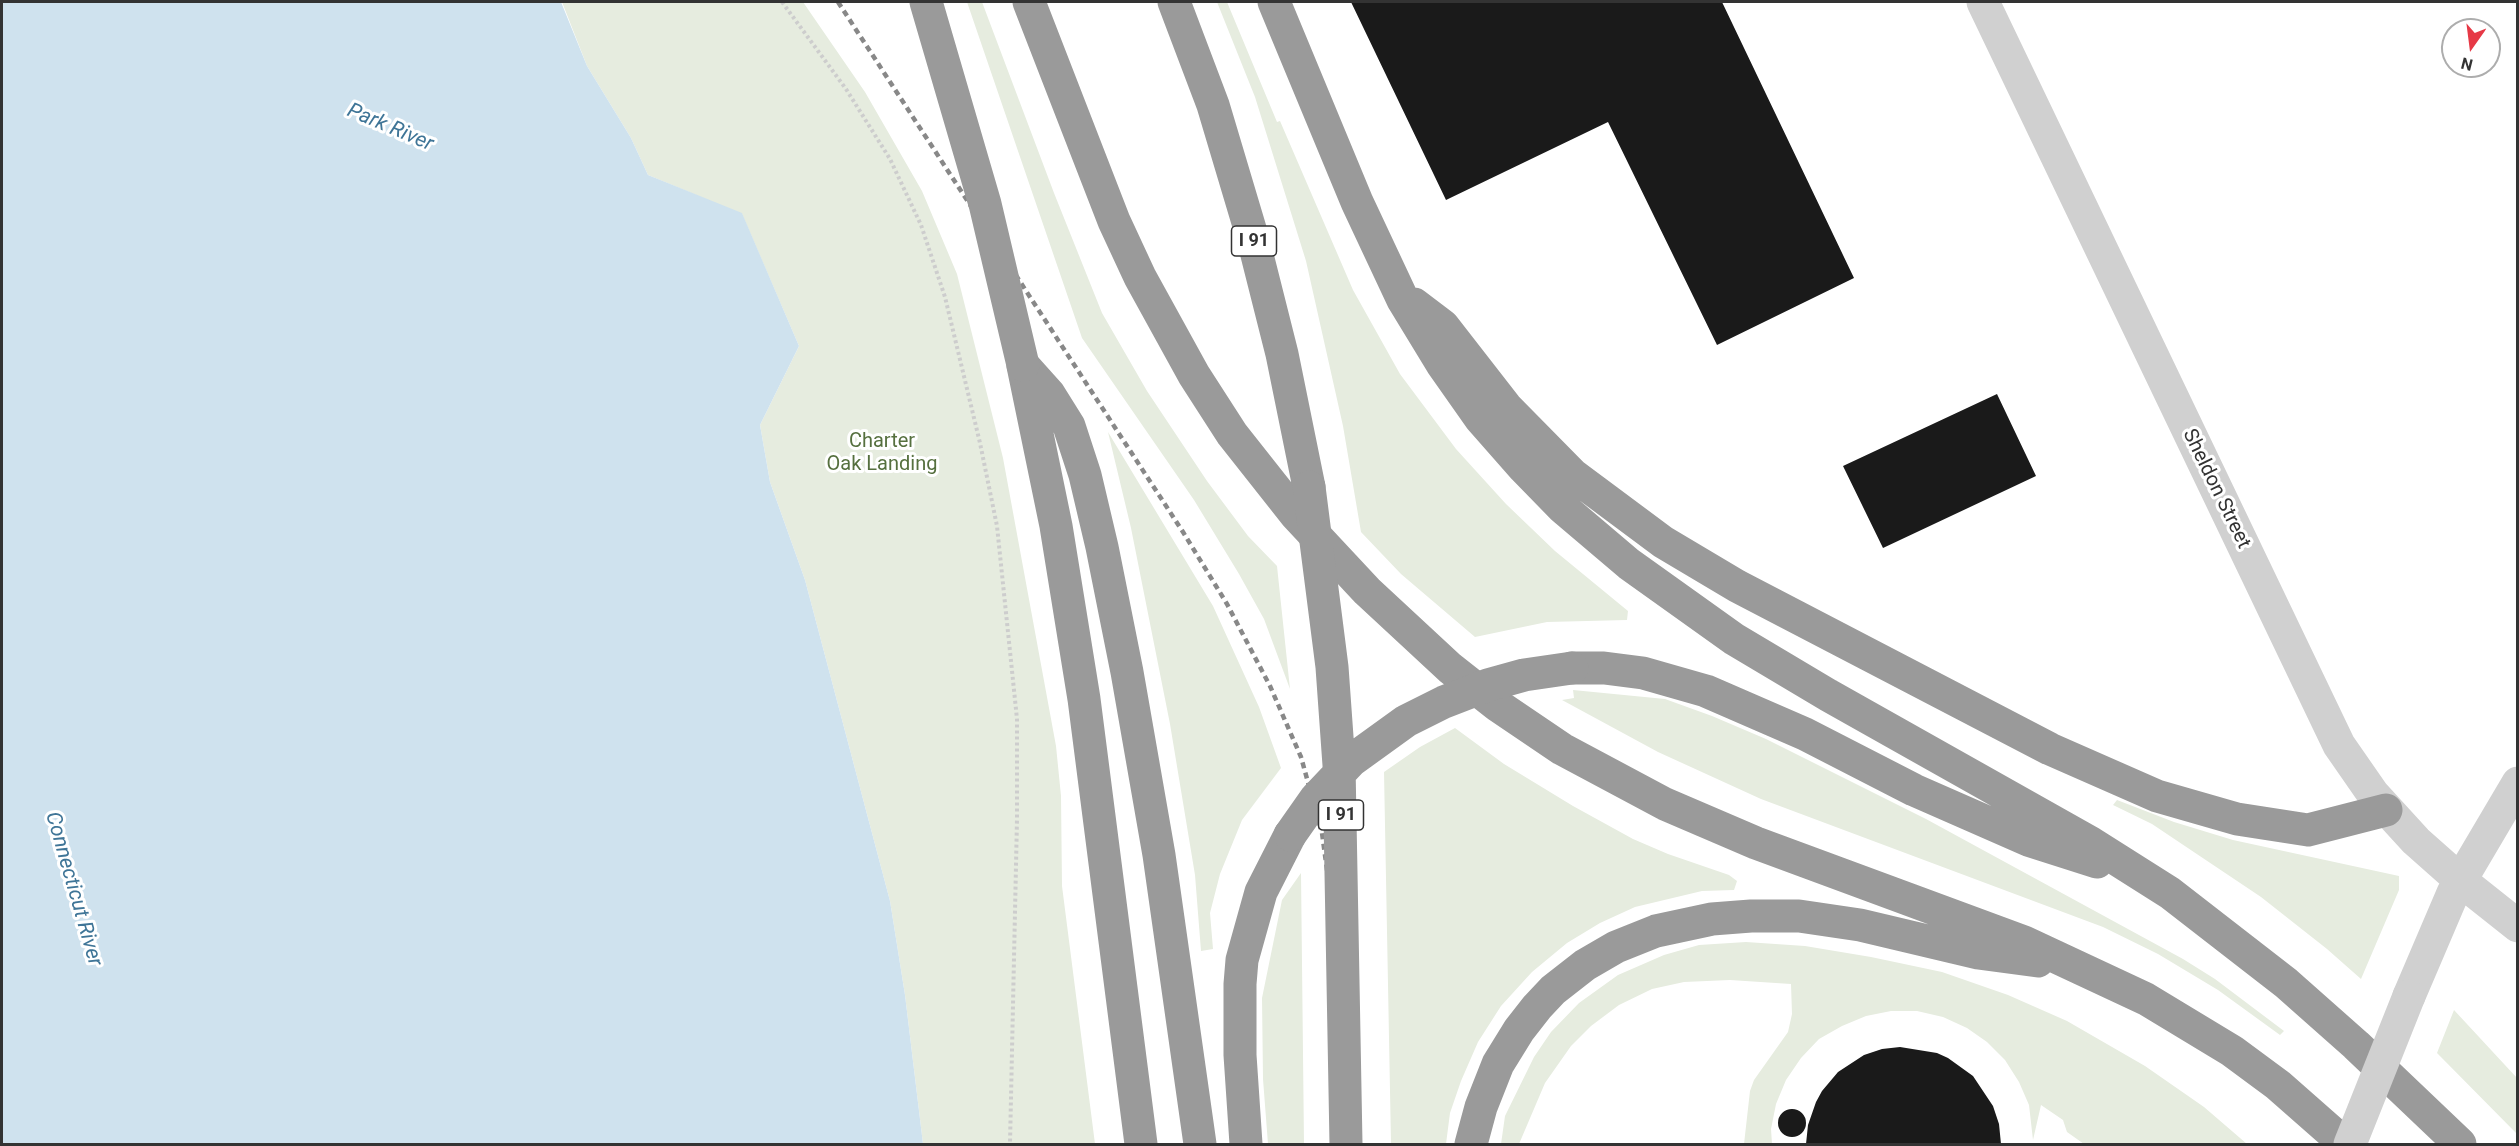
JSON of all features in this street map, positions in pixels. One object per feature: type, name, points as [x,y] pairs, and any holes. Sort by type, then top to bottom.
[{"type":"highway","points":[[926,2],[979,182],[1023,365],[1056,525],[1090,740],[1141,1144]]},
{"type":"highway","points":[[1029,2],[1114,221],[1140,277],[1194,375],[1232,434],[1296,515],[1350,574],[1424,645],[1518,720],[1578,759],[1637,791],[1756,843],[1983,926],[2080,966],[2155,1004],[2216,1040],[2278,1085],[2348,1144]]},
{"type":"highway","name":"I 91","points":[[1174,2],[1213,105],[1253,239],[1295,411],[1316,535],[1332,667],[1340,785],[1346,1144]]},
{"type":"highway","points":[[1274,2],[1357,202],[1403,300],[1449,374],[1506,448],[1563,508],[1629,564],[1688,607],[1780,666],[2091,843],[2150,880],[2207,920],[2286,983],[2371,1059],[2460,1144]]},
{"type":"highway","points":[[1403,300],[1426,312],[1443,326],[1506,407],[1549,453],[1594,492],[1639,525],[1737,586],[2081,764],[2157,796],[2237,819],[2308,830],[2386,810]]},
{"type":"highway","points":[[1023,365],[1057,404],[1069,426],[1080,455],[1102,547],[1138,730],[1167,907],[1200,1144]]},
{"type":"highway","points":[[1246,1144],[1240,1055],[1242,960],[1261,892],[1290,834],[1312,803],[1361,752],[1394,728],[1444,702],[1488,685],[1524,675],[1572,668],[1604,668],[1643,673],[1706,690],[1805,734],[1914,790],[2028,840],[2150,880]]},
{"type":"highway","points":[[1471,1144],[1481,1107],[1498,1064],[1519,1030],[1537,1007],[1585,965],[1616,947],[1656,931],[1712,919],[1799,916],[1860,925],[1978,953],[2080,966]]},
{"type":"street","name":"Sheldon Street","points":[[1983,2],[2330,727],[2360,779],[2424,849],[2517,926]]},
{"type":"street","points":[[2348,1144],[2431,942],[2460,880],[2517,783]]},
{"type":"path","points":[[782,2],[846,89],[890,159],[921,225],[945,297],[997,526],[1017,718],[1017,830],[1010,1144]]},
{"type":"green space","name":"Charter Oak Landing","points":[[562,2],[803,2],[865,92],[922,191],[957,274],[1003,458],[1056,746],[1061,796],[1062,886],[1095,1144],[923,1144],[905,995],[890,901],[805,580],[770,482],[760,425],[799,346],[742,214],[648,175],[631,138],[587,66]]},
{"type":"green space","points":[[967,2],[982,2],[1102,313],[1147,391],[1207,481],[1248,536],[1277,566],[1290,689],[1264,619],[1239,574],[1194,500],[1082,338]]},
{"type":"green space","points":[[1217,2],[1227,2],[1277,122],[1280,121],[1353,290],[1400,374],[1456,449],[1506,504],[1555,551],[1628,611],[1627,620],[1547,622],[1475,637],[1401,574],[1361,532],[1343,426],[1306,261],[1255,97]]},
{"type":"green space","points":[[1108,432],[1213,606],[1259,707],[1281,768],[1242,820],[1220,874],[1210,913],[1213,949],[1201,951],[1195,875],[1170,724],[1131,528]]},
{"type":"green space","points":[[1573,690],[1665,699],[1766,739],[1926,819],[2183,959],[2215,979],[2284,1031],[2280,1035],[2218,990],[2158,954],[2103,927],[1761,799],[1658,752],[1562,700],[1574,698]]},
{"type":"green space","points":[[1455,728],[1504,764],[1633,839],[1729,875],[1737,881],[1734,890],[1702,891],[1635,907],[1600,923],[1567,943],[1532,972],[1501,1006],[1478,1042],[1450,1113],[1446,1144],[1391,1144],[1384,772],[1420,747]]},
{"type":"green space","points":[[2117,800],[2174,822],[2233,840],[2399,876],[2399,890],[2361,979],[2261,897],[2152,824],[2113,805]]},
{"type":"green space","points":[[1301,873],[1304,1144],[1268,1144],[1263,1079],[1262,998],[1282,900]]},
{"type":"green space","points":[[1746,942],[1805,946],[1871,957],[1942,972],[2008,995],[2067,1021],[2145,1066],[2204,1107],[2247,1144],[2084,1144],[2067,1132],[2063,1120],[2041,1105],[2033,1140],[2029,1105],[2019,1082],[2005,1060],[1987,1042],[1967,1028],[1943,1017],[1917,1011],[1891,1011],[1866,1016],[1819,1039],[1801,1058],[1786,1080],[1776,1104],[1771,1129],[1772,1144],[1744,1144],[1750,1091],[1754,1080],[1788,1032],[1792,1014],[1791,984],[1730,980],[1684,982],[1652,989],[1619,1005],[1591,1026],[1571,1046],[1545,1083],[1519,1144],[1501,1144],[1505,1116],[1534,1057],[1551,1032],[1579,1003],[1618,975],[1664,955],[1699,945]]},
{"type":"green space","points":[[2454,1010],[2517,1078],[2517,1134],[2437,1053]]},
{"type":"water","points":[[2,2],[561,2],[587,66],[631,138],[648,175],[742,213],[799,346],[760,425],[770,482],[805,580],[890,901],[905,995],[923,1144],[2,1144]]},
{"type":"building","points":[[1351,2],[1722,2],[1854,278],[1717,345],[1608,122],[1446,200]]},
{"type":"building","points":[[1997,394],[2036,476],[1883,548],[1843,466]]},
{"type":"building","points":[[1900,1047],[1937,1053],[1973,1076],[1993,1106],[1999,1124],[2001,1144],[1806,1144],[1808,1125],[1816,1102],[1838,1072],[1864,1055],[1882,1049]]},
{"type":"building","points":[[1792,1109],[1802,1113],[1806,1123],[1802,1133],[1792,1137],[1782,1133],[1778,1123],[1782,1113]]},
{"type":"railway","points":[[838,2],[1183,532],[1227,604],[1270,686],[1301,757],[1322,833],[1332,907],[1336,1144]]},
{"type":"water label","name":"Park River","points":[[390,128]]},
{"type":"water label","name":"Connecticut River","points":[[73,889]]}]
